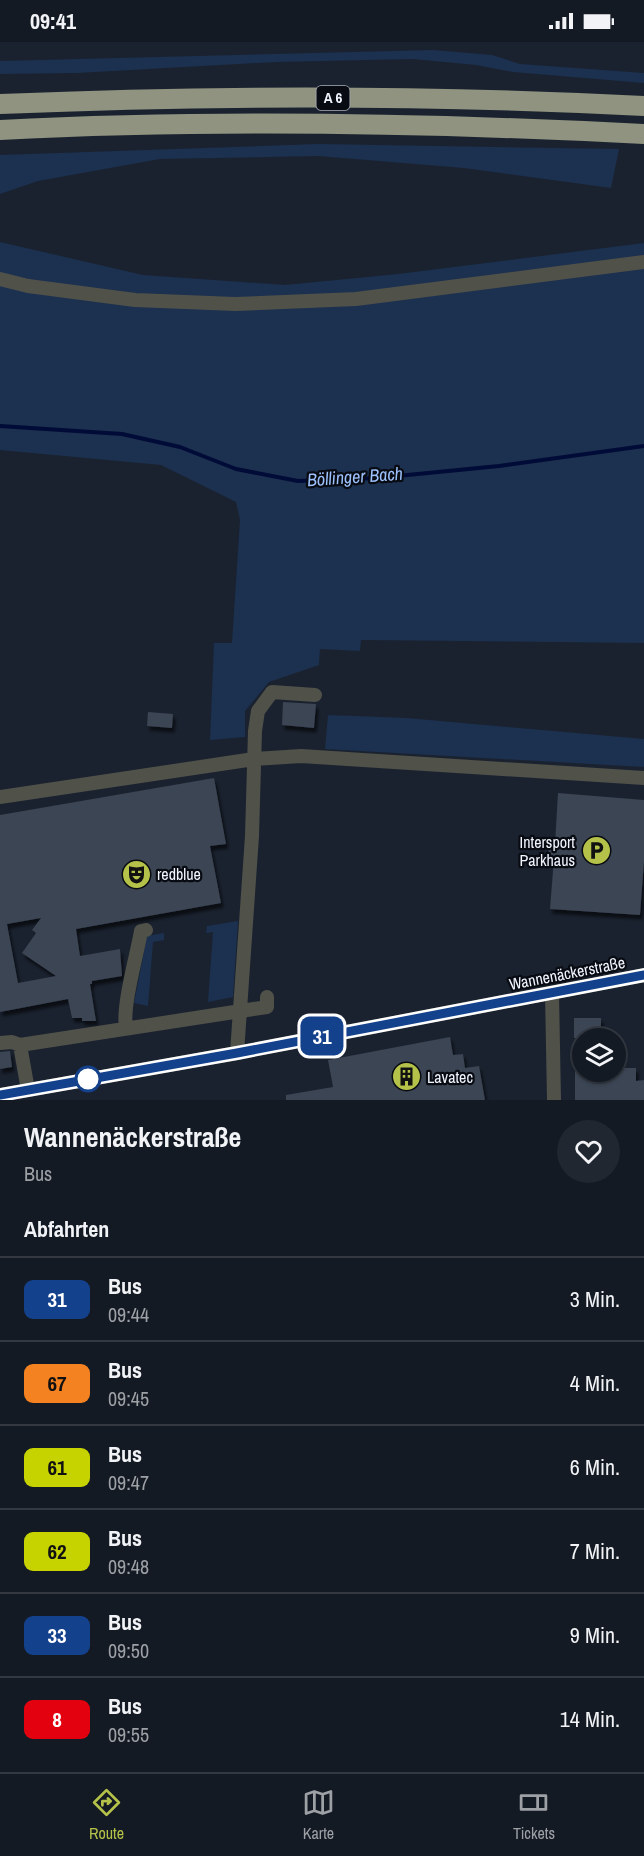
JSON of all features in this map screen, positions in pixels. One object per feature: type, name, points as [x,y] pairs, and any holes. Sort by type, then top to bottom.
[{"type":"highway","name":"A 6","points":[[0,104],[156,98],[276,98],[531,101],[644,106]]},
{"type":"highway","name":"A 6","points":[[0,130],[196,125],[385,125],[644,134]]},
{"type":"street","points":[[0,279],[135,300],[235,304],[356,299],[644,262]]},
{"type":"street","points":[[237,1053],[258,711],[272,692],[315,695]]},
{"type":"street","points":[[0,797],[254,759],[301,756],[644,778]]},
{"type":"street","points":[[126,1028],[127,1005],[141,931],[146,930]]},
{"type":"street","name":"Wannenäckerstraße","points":[[0,1095],[237,1053],[644,975]]},
{"type":"street","points":[[552,993],[554,1100]]},
{"type":"street","points":[[0,1043],[12,1042],[20,1045],[267,1007],[267,997]]},
{"type":"street","points":[[20,1045],[28,1090]]},
{"type":"shaded area","points":[[433,50],[492,55],[520,64],[644,73],[644,83],[513,72],[476,65],[413,59],[276,62],[77,73],[0,74],[0,61]]},
{"type":"shaded area","points":[[318,144],[619,149],[611,188],[464,168],[318,156],[160,159],[38,181],[0,194],[0,155]]},
{"type":"shaded area","points":[[0,242],[143,275],[285,285],[398,274],[644,243],[644,643],[361,640],[360,651],[320,649],[319,665],[269,682],[245,711],[245,737],[210,740],[214,643],[232,643],[240,520],[236,502],[161,465],[0,450]]},
{"type":"shaded area","points":[[328,715],[407,718],[644,739],[644,767],[325,749]]},
{"type":"shaded area","points":[[238,921],[233,997],[208,1002],[213,932],[206,933],[207,926]]},
{"type":"shaded area","points":[[164,933],[164,940],[153,942],[148,1006],[134,1003],[147,936]]},
{"type":"building","points":[[283,702],[316,704],[314,728],[282,725]]},
{"type":"building","points":[[148,712],[173,714],[172,728],[147,726]]},
{"type":"building","name":"redblue","points":[[214,778],[226,844],[210,846],[221,903],[76,929],[80,956],[120,949],[122,976],[92,981],[90,984],[96,1021],[72,1018],[68,999],[0,1012],[0,815]],"holes":[[[41,918],[32,930],[36,933],[22,953],[56,976],[18,983],[7,924]]]},
{"type":"building","name":"Intersport Parkhaus","points":[[558,793],[644,800],[644,861],[640,915],[550,909],[554,858],[548,857],[549,844],[555,844]]},
{"type":"building","points":[[574,1018],[601,1018],[601,1028],[574,1028]]},
{"type":"building","name":"Lavatec","points":[[450,1037],[453,1055],[463,1054],[465,1068],[479,1066],[485,1100],[286,1100],[286,1095],[333,1087],[328,1060]]},
{"type":"building","points":[[10,1051],[12,1067],[0,1069],[0,1052]]},
{"type":"building","points":[[626,1068],[636,1068],[636,1081],[644,1080],[644,1100],[575,1100],[575,1082],[626,1082]]},
{"type":"waterway","name":"Böllinger Bach","points":[[0,426],[122,434],[180,447],[236,469],[298,481],[377,478],[499,466],[644,446]]},
{"type":"bus line","name":"31","points":[[0,1095],[237,1053],[644,975]]},
{"type":"place","name":"Intersport Parkhaus","points":[[596,851]]},
{"type":"place","name":"redblue","points":[[136,874]]},
{"type":"place","name":"Lavatec","points":[[406,1077]]}]
